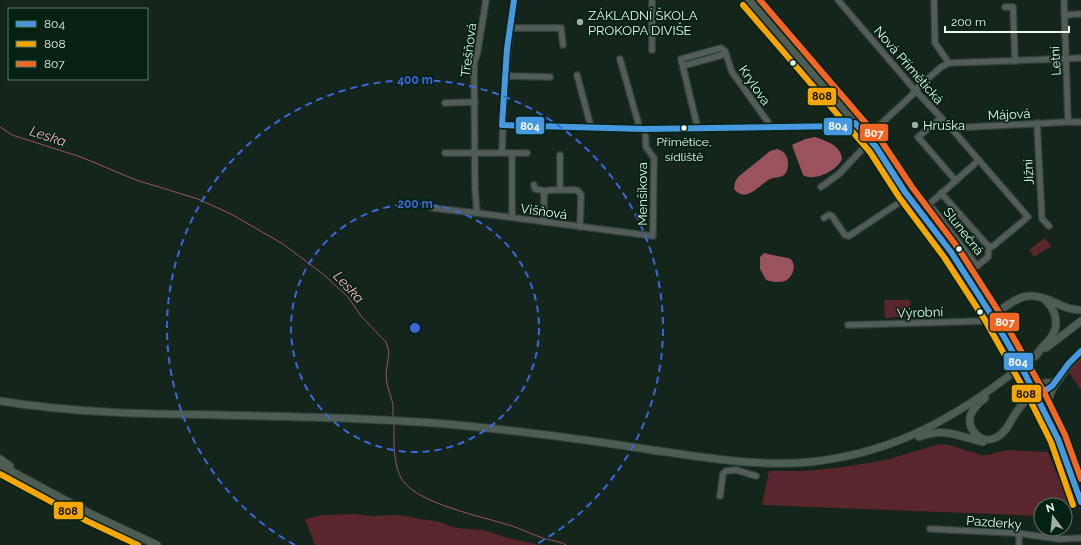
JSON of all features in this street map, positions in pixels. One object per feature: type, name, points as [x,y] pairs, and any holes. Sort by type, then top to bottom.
[{"type":"main road","points":[[749,0],[868,139],[951,252],[992,316],[1023,370],[1058,439]]},
{"type":"main road","points":[[992,316],[1022,297],[1033,296],[1049,300],[1071,310],[1081,310]]},
{"type":"main road","points":[[1036,356],[1051,337],[1056,325],[1056,317],[1053,309],[1042,298]]},
{"type":"main road","points":[[874,450],[938,424],[1002,381],[1081,321]]},
{"type":"main road","points":[[1081,351],[1069,363],[1056,382],[1049,395],[1048,405],[1058,439],[1081,502]]},
{"type":"main road","points":[[1023,370],[1038,383],[1043,384],[1056,382]]},
{"type":"main road","points":[[1002,381],[1000,387],[983,400],[975,408],[971,415],[970,424],[972,430],[976,435],[984,439],[990,440],[1001,434],[1021,406],[1056,382]]},
{"type":"main road","points":[[0,401],[43,408],[102,413],[400,421],[521,432],[698,457],[778,464],[810,462],[851,455],[891,447],[927,434],[942,432],[953,433],[986,443],[992,442],[1000,440],[1005,435],[1010,426],[1010,422]]},
{"type":"main road","points":[[0,459],[32,481]]},
{"type":"main road","points":[[0,465],[91,514],[157,545]]},
{"type":"street","name":"Třešňová","points":[[477,213],[474,62],[477,55],[486,0]]},
{"type":"street","points":[[502,153],[505,76],[514,0]]},
{"type":"street","points":[[652,0],[652,50]]},
{"type":"street","name":"Nová Přímětická","points":[[838,0],[915,90],[951,128],[1028,217]]},
{"type":"street","points":[[934,0],[935,43],[949,63]]},
{"type":"street","name":"Letní","points":[[1064,0],[1068,122]]},
{"type":"street","points":[[1005,7],[1013,7],[1015,61]]},
{"type":"street","points":[[1064,15],[1081,14]]},
{"type":"street","points":[[510,28],[561,28],[563,45]]},
{"type":"street","name":"Krylova","points":[[698,129],[681,59],[721,48],[725,51],[732,72],[768,122],[768,128]]},
{"type":"street","points":[[821,187],[839,174],[868,139],[915,90],[942,67],[949,63],[1081,58]]},
{"type":"street","points":[[620,59],[638,122],[638,129]]},
{"type":"street","points":[[577,75],[591,127]]},
{"type":"street","points":[[505,76],[550,77]]},
{"type":"street","points":[[445,103],[475,102]]},
{"type":"street","points":[[941,118],[918,137],[956,181]]},
{"type":"street","name":"Májová","points":[[951,128],[1081,122]]},
{"type":"street","points":[[502,125],[645,130],[846,126],[855,123]]},
{"type":"street","name":"Jižní","points":[[1037,123],[1042,219],[1049,226]]},
{"type":"street","name":"Menšíkova","points":[[645,130],[646,146],[654,158],[653,236]]},
{"type":"street","points":[[445,153],[527,153]]},
{"type":"street","points":[[512,153],[512,217]]},
{"type":"street","points":[[560,155],[560,189]]},
{"type":"street","points":[[919,210],[926,207],[979,160]]},
{"type":"street","points":[[534,185],[536,190],[576,190],[580,193],[580,227]]},
{"type":"street","points":[[544,222],[544,194],[546,191]]},
{"type":"street","name":"Slunečná","points":[[933,209],[977,266],[988,257],[989,247],[941,193]]},
{"type":"street","points":[[824,218],[829,215],[832,216],[845,235],[849,236],[909,196]]},
{"type":"street","name":"Višňová","points":[[432,208],[653,236]]},
{"type":"street","name":"Slunečná","points":[[989,247],[993,246],[1028,217]]},
{"type":"street","name":"Výrobní","points":[[848,325],[984,321],[992,316]]},
{"type":"street","points":[[720,496],[723,474],[726,471],[736,470],[756,476]]},
{"type":"street","name":"Pazderky","points":[[930,529],[1019,534],[1080,540]]},
{"type":"street","points":[[1018,545],[1019,534]]},
{"type":"shaded area","points":[[815,137],[836,147],[841,154],[842,159],[835,168],[825,174],[808,177],[803,175],[792,145],[805,139]]},
{"type":"shaded area","points":[[777,149],[783,152],[788,161],[788,167],[785,174],[768,180],[756,190],[747,194],[738,193],[734,189],[735,182],[738,177],[770,151]]},
{"type":"shaded area","points":[[1045,238],[1051,246],[1034,257],[1029,250]]},
{"type":"shaded area","points":[[764,253],[789,258],[792,260],[794,267],[792,274],[788,279],[778,282],[766,280],[760,269],[760,257]]},
{"type":"shaded area","points":[[884,300],[910,300],[910,316],[885,318]]},
{"type":"shaded area","points":[[1081,355],[1081,390],[1068,371],[1071,365]]},
{"type":"shaded area","points":[[939,444],[950,445],[981,455],[988,455],[1006,450],[1048,452],[1067,497],[1033,497],[1033,516],[762,505],[769,471],[801,471],[837,468],[886,460]]},
{"type":"shaded area","points":[[354,514],[373,516],[397,515],[440,522],[456,528],[483,530],[508,538],[540,545],[315,545],[305,519],[322,515]]},
{"type":"waterway","name":"Leska","points":[[0,127],[12,135],[81,157],[136,180],[198,199],[231,214],[283,244],[323,274],[348,297],[361,316],[386,342],[389,352],[386,374],[387,384],[393,404],[393,417]]},
{"type":"waterway","name":"Leska","points":[[394,424],[394,450],[400,476],[407,486],[418,494],[450,508],[512,526],[566,545]]},
{"type":"transit line","name":"804","points":[[514,0],[507,49],[502,125],[645,129],[846,126],[855,123],[876,147],[905,192],[951,252],[992,316],[1023,370],[1058,439],[1081,502]]},
{"type":"transit line","name":"807","points":[[760,0],[882,142],[912,187],[958,248],[999,312],[1044,392],[1065,435],[1081,479]]},
{"type":"transit line","name":"808","points":[[743,5],[870,152],[899,197],[944,257],[985,320],[1030,400],[1051,442],[1070,497]]},
{"type":"transit line","name":"804","points":[[1037,396],[1052,386],[1069,363],[1081,351]]},
{"type":"transit line","name":"808","points":[[0,474],[87,521],[138,545]]},
{"type":"place","name":"ZÁKLADNÍ ŠKOLA PROKOPA DIVIŠE","points":[[580,22]]},
{"type":"place","name":"Hruška","points":[[915,125]]},
{"type":"place","name":"Přímětice, sídliště","points":[[684,128]]}]
